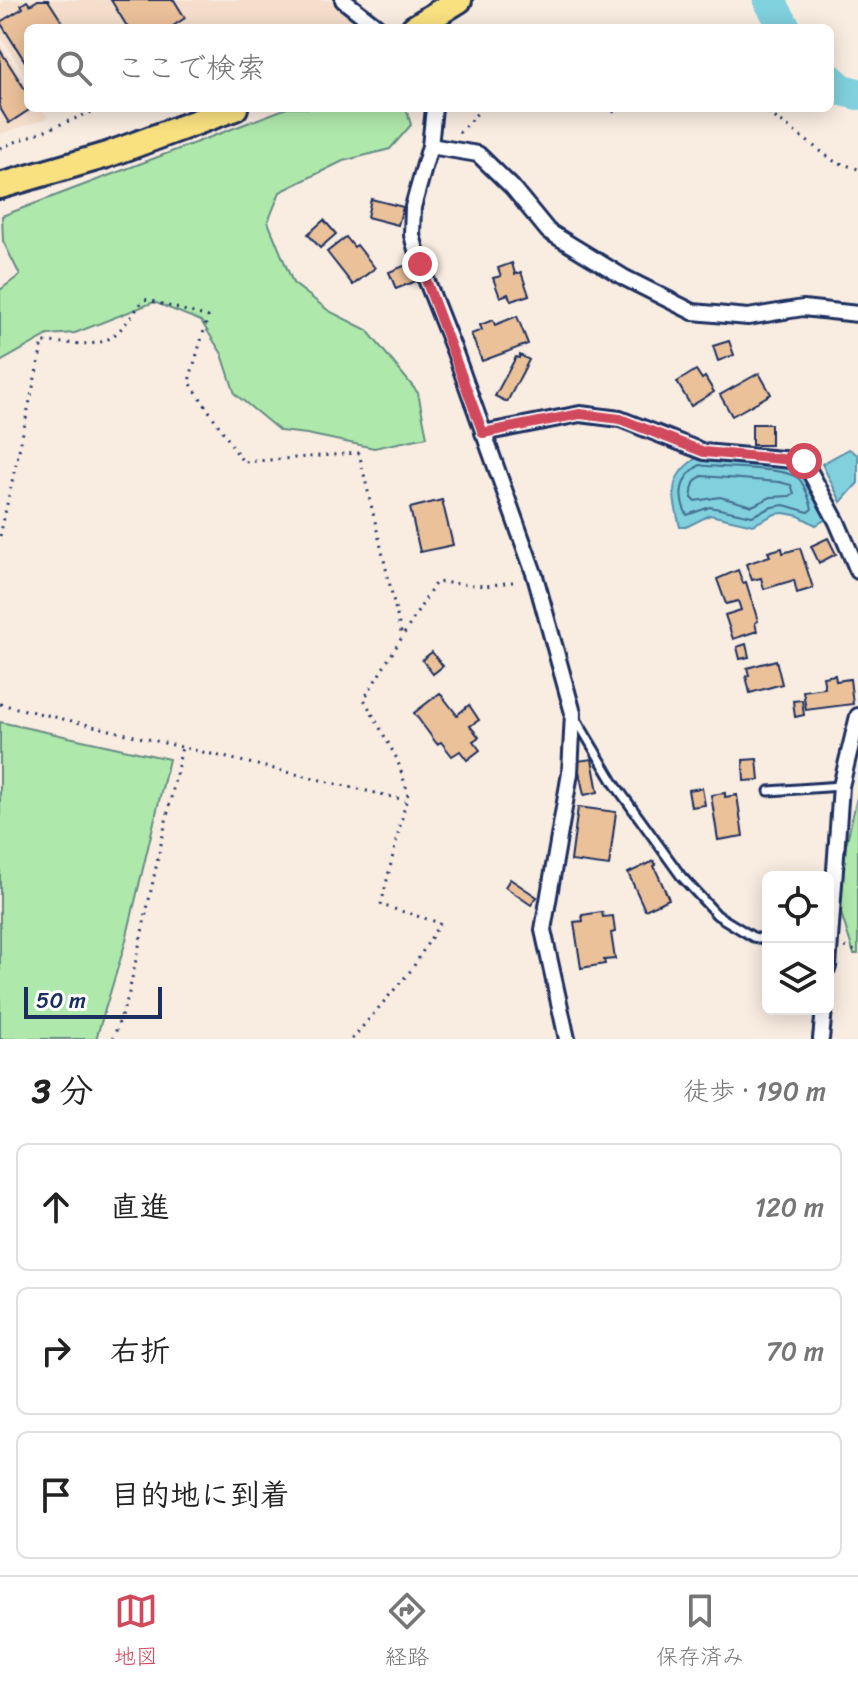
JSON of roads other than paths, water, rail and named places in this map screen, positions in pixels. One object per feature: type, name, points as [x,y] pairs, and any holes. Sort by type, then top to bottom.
[{"type":"highway","points":[[420,24],[459,0]]},
{"type":"highway","points":[[0,186],[107,155],[224,112]]},
{"type":"street","points":[[343,0],[374,24]]},
{"type":"street","points":[[434,112],[430,146],[413,207],[412,235],[535,576],[573,713],[570,773],[543,930],[567,1039]]},
{"type":"street","points":[[430,146],[478,154],[512,187],[548,231],[625,278],[693,312],[748,317],[803,308],[858,314]]},
{"type":"street","points":[[483,433],[580,414],[620,419],[704,452],[804,461],[837,522],[858,571]]},
{"type":"street","points":[[829,943],[841,786],[858,716]]},
{"type":"street","points":[[821,1039],[823,1015]]},
{"type":"lane","points":[[573,713],[614,783],[681,876],[717,915],[753,937],[762,939]]},
{"type":"lane","points":[[769,791],[841,786]]},
{"type":"water","points":[[849,449],[858,455],[858,483],[841,502],[822,464]]},
{"type":"water","points":[[700,456],[799,469],[807,475],[826,519],[816,525],[799,516],[784,513],[753,525],[710,515],[680,527],[674,495],[677,478],[689,463]]},
{"type":"waterway","points":[[769,0],[783,24]]},
{"type":"waterway","points":[[834,83],[842,90],[858,94]]}]
